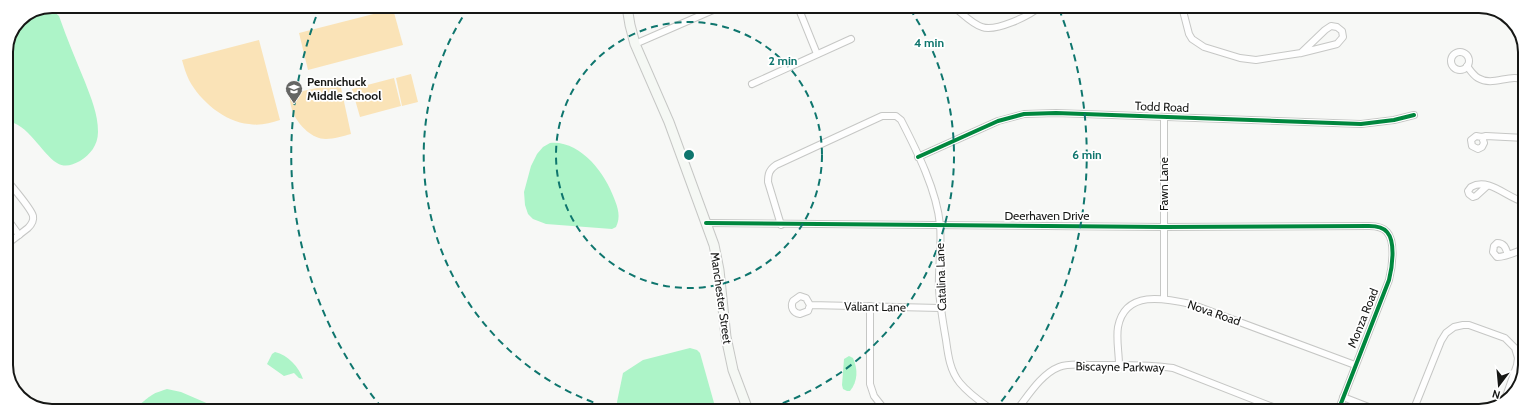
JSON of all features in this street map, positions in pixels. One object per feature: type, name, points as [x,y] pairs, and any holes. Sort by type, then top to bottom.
[{"type":"street","name":"Manchester Street","points":[[628,13],[635,44],[669,122],[714,244],[718,261],[723,322],[730,356],[746,404]]},
{"type":"street","points":[[635,44],[706,13]]},
{"type":"street","points":[[800,13],[817,54]]},
{"type":"street","points":[[962,13],[977,25],[989,29],[1024,17],[1030,13]]},
{"type":"street","points":[[1183,13],[1188,34],[1192,39],[1204,47],[1220,53],[1256,60],[1301,53],[1337,44],[1343,37],[1342,31],[1337,27],[1328,28],[1301,53]]},
{"type":"street","points":[[752,84],[850,39]]},
{"type":"street","points":[[1467,66],[1478,78],[1486,81],[1493,82],[1518,78]]},
{"type":"street","name":"Todd Road","points":[[918,157],[998,121],[1024,114],[1056,113],[1361,124],[1394,120],[1414,115]]},
{"type":"street","name":"Catalina Lane","points":[[781,225],[768,182],[768,175],[771,169],[776,165],[876,119],[889,115],[896,116],[901,120],[933,190],[940,226],[940,308],[948,358],[959,382],[968,392],[984,404]]},
{"type":"street","name":"Fawn Lane","points":[[1164,117],[1164,298]]},
{"type":"street","points":[[1482,137],[1518,138]]},
{"type":"street","points":[[1487,186],[1498,189],[1518,199]]},
{"type":"street","points":[[13,189],[33,218],[31,225],[13,240]]},
{"type":"street","name":"Deerhaven Drive","points":[[706,223],[940,226],[1369,226],[1381,228],[1387,231]]},
{"type":"street","points":[[13,227],[19,235]]},
{"type":"street","name":"Monza Road","points":[[1340,404],[1392,269],[1392,249],[1390,236],[1387,231]]},
{"type":"street","points":[[1508,255],[1518,251]]},
{"type":"street","name":"Nova Road","points":[[1119,365],[1118,327],[1128,306],[1141,300],[1164,298],[1191,304],[1355,365]]},
{"type":"street","name":"Valiant Lane","points":[[810,305],[940,308]]},
{"type":"street","points":[[870,306],[870,384],[874,396],[880,404]]},
{"type":"street","points":[[1416,404],[1443,337],[1454,327],[1464,325],[1474,326],[1505,338],[1515,348],[1518,358],[1517,365],[1508,391]]},
{"type":"street","name":"Biscayne Parkway","points":[[1021,404],[1039,382],[1059,367],[1072,365],[1161,366],[1173,368],[1265,404]]},
{"type":"street","points":[[1343,397],[1361,404]]},
{"type":"shaded area","points":[[56,13],[59,16],[94,106],[97,119],[97,141],[93,149],[84,159],[68,165],[63,165],[57,163],[51,158],[28,133],[14,123],[13,52],[16,37],[24,24],[30,20],[44,14]]},
{"type":"shaded area","points":[[377,13],[394,13],[403,45],[308,70],[299,33]]},
{"type":"shaded area","points":[[259,40],[280,120],[265,124],[253,125],[222,115],[206,103],[189,80],[182,60]]},
{"type":"shaded area","points":[[411,74],[418,102],[402,106],[396,78]]},
{"type":"shaded area","points":[[394,78],[401,106],[360,117],[352,89]]},
{"type":"shaded area","points":[[340,83],[351,134],[329,139],[316,137],[303,127],[294,115],[289,94]]},
{"type":"shaded area","points":[[550,143],[561,143],[581,152],[598,169],[610,188],[617,205],[619,216],[616,227],[612,229],[546,224],[533,219],[528,214],[525,205],[524,192],[531,166],[537,154],[543,147]]},
{"type":"shaded area","points":[[690,348],[697,350],[700,353],[714,404],[617,404],[623,373],[643,360]]},
{"type":"shaded area","points":[[275,352],[289,359],[299,370],[303,379],[299,378],[294,373],[284,376],[267,364],[272,354]]},
{"type":"shaded area","points":[[849,356],[853,358],[855,362],[856,379],[850,391],[847,391],[843,389],[842,385],[844,359]]},
{"type":"shaded area","points":[[167,389],[181,392],[209,404],[141,404],[157,392]]},
{"type":"cycle path","points":[[918,157],[998,121],[1024,114],[1056,113],[1361,124],[1394,120],[1414,115]]},
{"type":"cycle path","points":[[706,223],[1164,227],[1379,227],[1387,232],[1392,242],[1392,262],[1389,280],[1341,404]]},
{"type":"place","name":"Pennichuck Middle School","points":[[294,104]]}]
